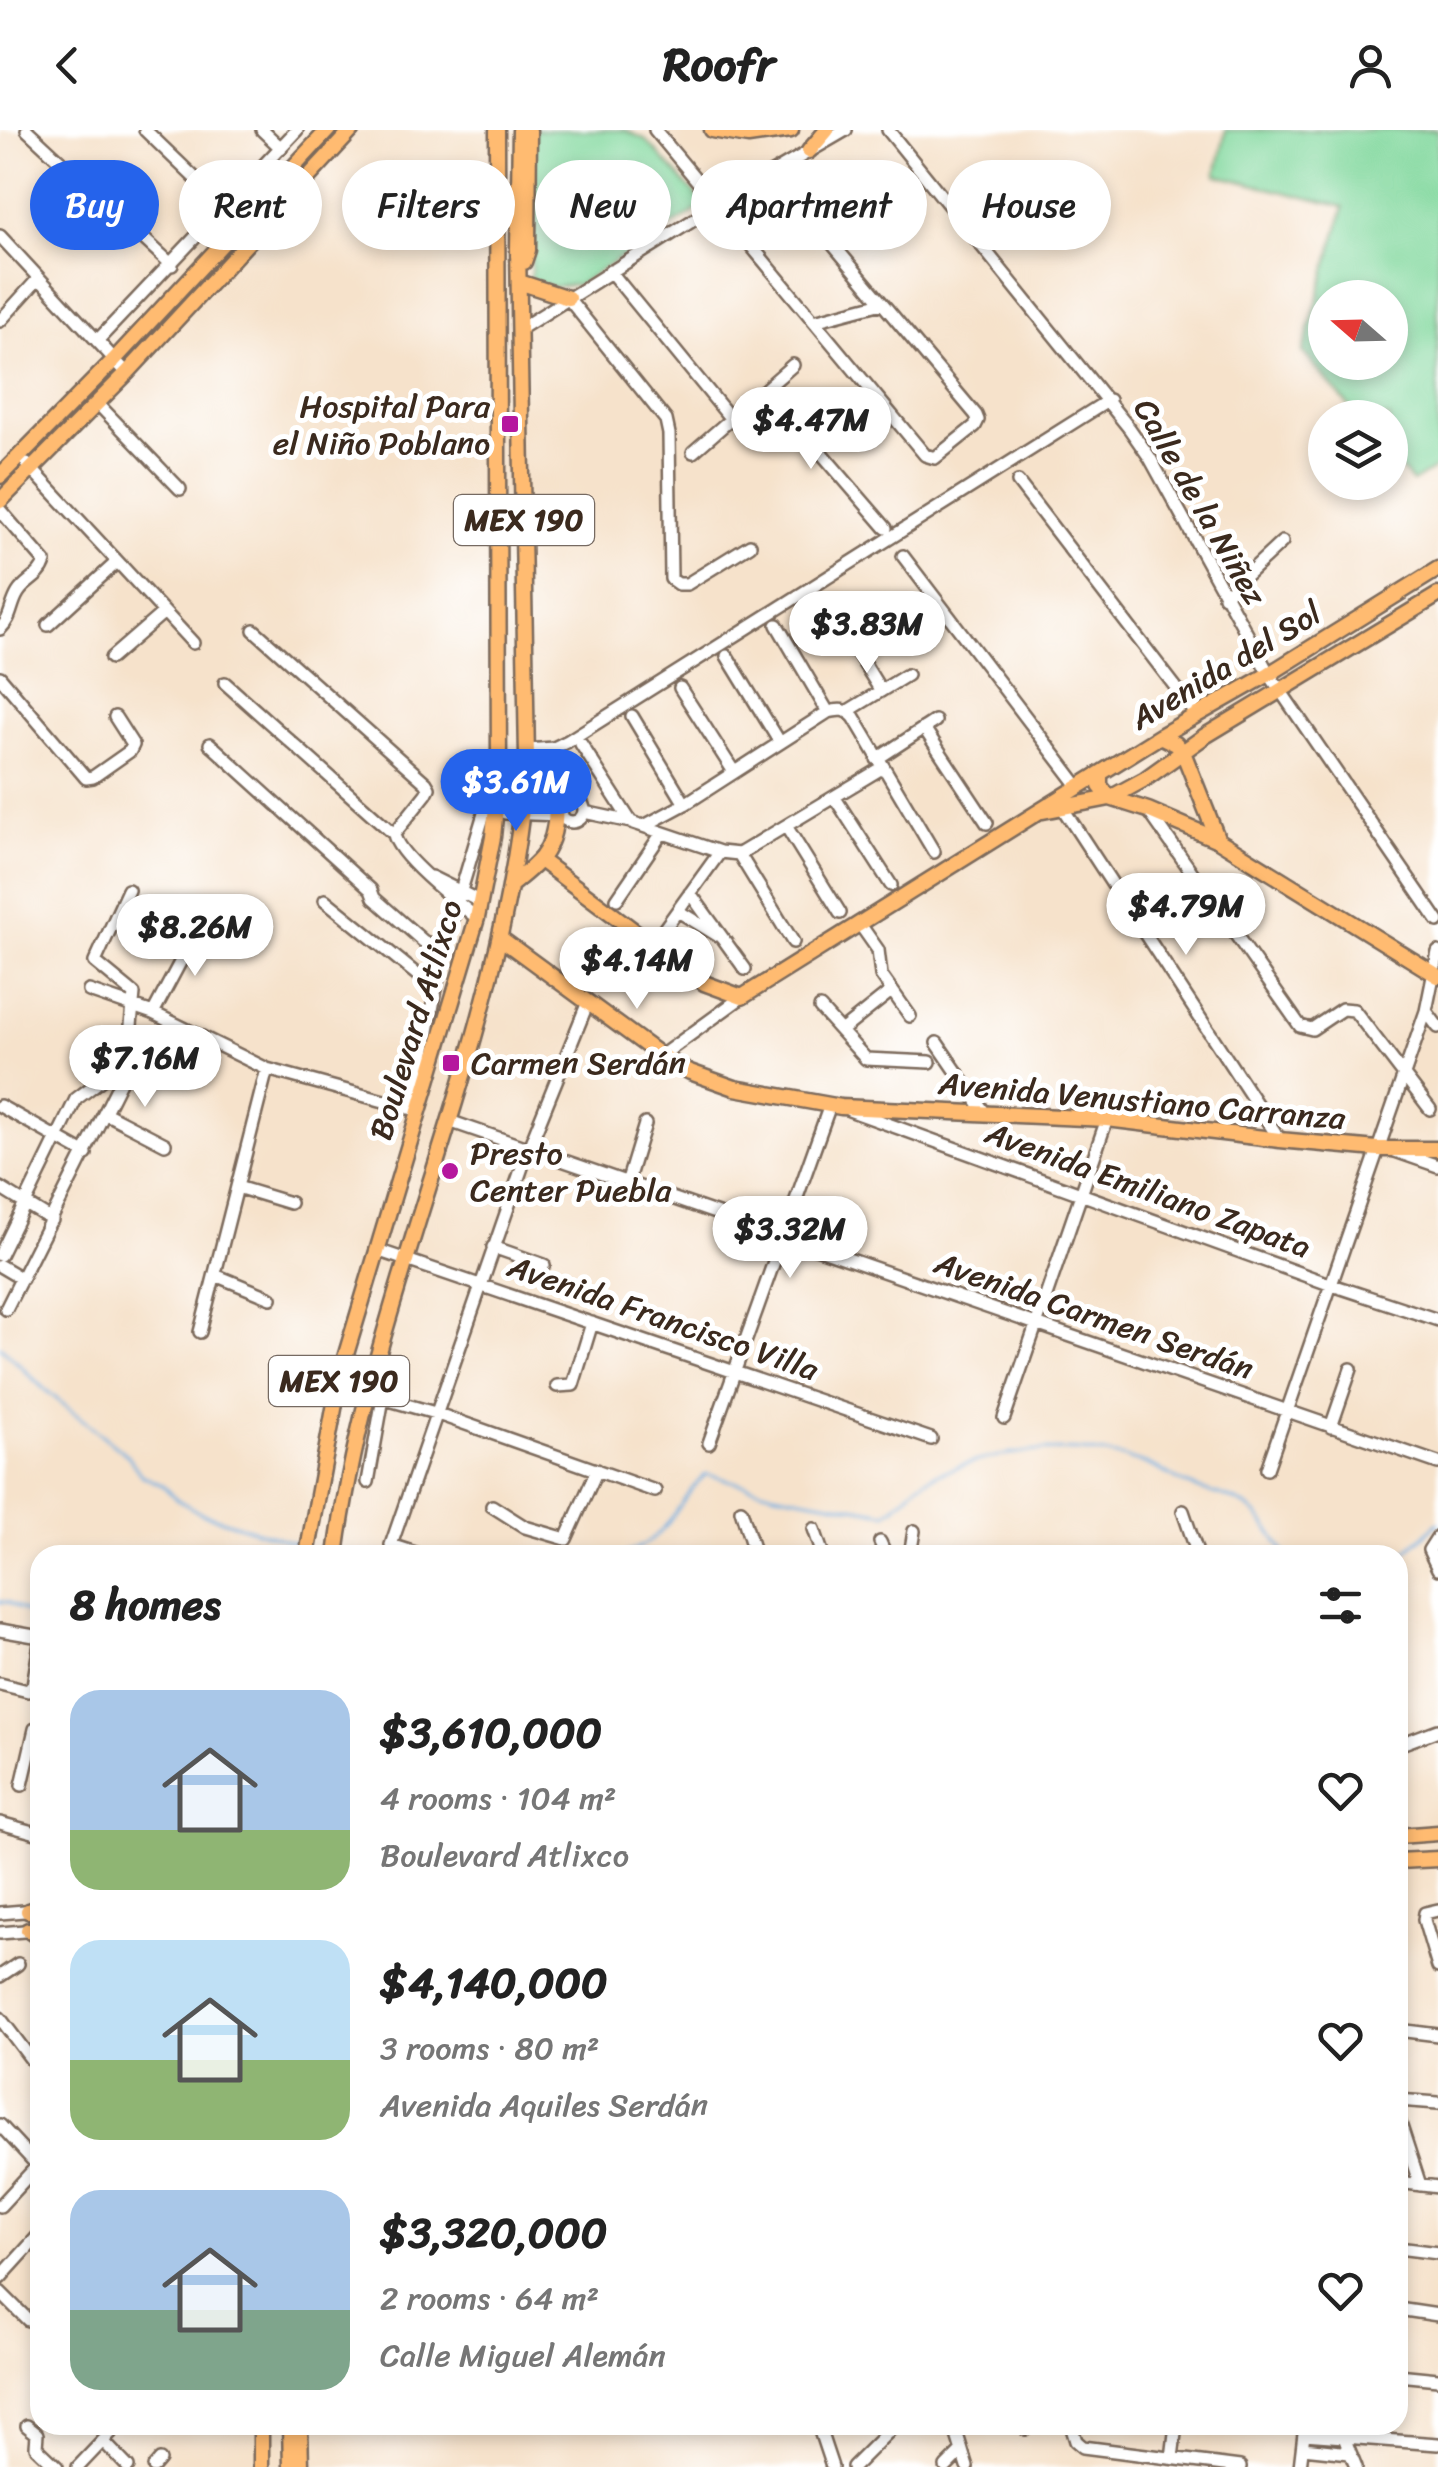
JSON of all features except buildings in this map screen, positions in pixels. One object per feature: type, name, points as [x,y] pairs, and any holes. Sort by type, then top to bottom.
[{"type":"main road","points":[[0,476],[328,130]]},
{"type":"main road","points":[[0,501],[98,404],[352,130]]},
{"type":"main road","points":[[489,130],[490,262],[497,288]]},
{"type":"main road","name":"Boulevard Atlixco","points":[[308,1545],[340,1372],[377,1250],[413,1109],[478,918],[496,805],[497,130]]},
{"type":"main road","name":"Boulevard Atlixco","points":[[337,1545],[350,1466],[376,1396],[406,1259],[500,938],[524,807],[527,754],[518,248],[520,130]]},
{"type":"main road","points":[[529,130],[528,250],[519,282],[568,298]]},
{"type":"main road","points":[[712,130],[748,136],[791,130]]},
{"type":"main road","points":[[809,152],[827,130]]},
{"type":"main road","name":"Avenida del Sol","points":[[1060,804],[1079,787],[1160,736],[1438,569]]},
{"type":"main road","name":"Avenida del Sol","points":[[742,997],[1043,811],[1060,804],[1110,798],[1146,780],[1183,752],[1438,595]]},
{"type":"main road","points":[[1160,736],[1183,752],[1218,840]]},
{"type":"main road","points":[[512,884],[540,860],[558,810],[542,770],[527,754]]},
{"type":"main road","points":[[1100,774],[1100,786],[1110,798],[1218,840],[1436,975]]},
{"type":"main road","points":[[540,860],[704,983],[742,997]]},
{"type":"main road","name":"Avenida Venustiano Carranza","points":[[500,938],[661,1056],[690,1072],[736,1088],[836,1106],[1107,1119],[1280,1140],[1438,1150]]},
{"type":"main road","points":[[1408,1835],[1438,1833]]},
{"type":"main road","points":[[1408,1861],[1438,1859]]},
{"type":"main road","points":[[260,2435],[261,2467]]},
{"type":"main road","points":[[290,2435],[291,2467]]},
{"type":"main road","points":[[300,2435],[301,2467]]},
{"type":"street","points":[[28,130],[172,266]]},
{"type":"street","points":[[145,130],[179,163]]},
{"type":"street","points":[[262,130],[281,148]]},
{"type":"street","points":[[270,160],[298,130]]},
{"type":"street","points":[[655,130],[691,172]]},
{"type":"street","points":[[795,160],[846,130]]},
{"type":"street","name":"Calle de la Niñez","points":[[888,130],[1109,400],[1150,458],[1269,674],[1438,922]]},
{"type":"street","points":[[520,329],[691,221]]},
{"type":"street","points":[[0,236],[127,373]]},
{"type":"street","points":[[97,341],[187,250]]},
{"type":"street","points":[[756,250],[924,455],[935,458],[978,420],[838,250]]},
{"type":"street","points":[[610,272],[731,418]]},
{"type":"street","points":[[0,321],[39,278]]},
{"type":"street","points":[[568,298],[666,420],[670,434],[671,579],[686,584],[750,545]]},
{"type":"street","points":[[814,322],[882,303]]},
{"type":"street","points":[[692,452],[793,365]]},
{"type":"street","points":[[766,388],[886,528]]},
{"type":"street","points":[[527,754],[568,741],[1109,400]]},
{"type":"street","points":[[98,404],[180,489]]},
{"type":"street","points":[[20,458],[192,643]]},
{"type":"street","points":[[1018,482],[1197,714]]},
{"type":"street","points":[[0,510],[45,562],[40,574],[19,590],[11,616],[0,630]]},
{"type":"street","points":[[1224,596],[1282,542]]},
{"type":"street","points":[[903,556],[1079,787]]},
{"type":"street","points":[[48,625],[118,562]]},
{"type":"street","points":[[830,608],[881,692]]},
{"type":"street","points":[[111,658],[164,612]]},
{"type":"street","points":[[777,624],[828,712]]},
{"type":"street","points":[[254,630],[426,783],[426,794],[394,834]]},
{"type":"street","points":[[727,656],[780,742]]},
{"type":"street","points":[[638,824],[685,804],[828,712],[848,711],[907,675]]},
{"type":"street","points":[[0,677],[86,778],[130,751],[132,745],[115,717]]},
{"type":"street","points":[[225,682],[394,834],[398,848],[432,877],[440,890],[481,902]]},
{"type":"street","points":[[680,688],[734,772]]},
{"type":"street","points":[[848,711],[934,852]]},
{"type":"street","points":[[632,716],[685,804]]},
{"type":"street","points":[[420,1087],[444,951],[485,810],[496,805],[505,813],[524,807],[558,810],[566,821],[574,822],[584,812],[638,824],[720,852],[739,854],[834,798],[929,725],[987,823]]},
{"type":"street","points":[[210,744],[423,941],[444,951]]},
{"type":"street","points":[[582,744],[638,824]]},
{"type":"street","points":[[834,798],[891,886]]},
{"type":"street","points":[[1060,804],[1280,1140]]},
{"type":"street","points":[[1148,810],[1300,1026],[1312,1029],[1342,1008],[1354,1010],[1430,1109]]},
{"type":"street","points":[[786,826],[840,913]]},
{"type":"street","points":[[616,900],[662,833]]},
{"type":"street","points":[[665,928],[720,852]]},
{"type":"street","points":[[739,854],[793,942]]},
{"type":"street","points":[[6,1309],[86,1154],[130,1058],[135,1006],[132,991],[95,962],[128,890]]},
{"type":"street","points":[[690,893],[745,969]]},
{"type":"street","points":[[461,899],[478,918]]},
{"type":"street","points":[[325,900],[436,990]]},
{"type":"street","points":[[678,911],[720,937]]},
{"type":"street","points":[[859,922],[878,950],[881,976],[910,1016]]},
{"type":"street","points":[[153,1013],[200,925]]},
{"type":"street","points":[[1266,1469],[1329,1284],[1383,1149],[1426,1011],[1438,952]]},
{"type":"street","points":[[89,990],[153,1013],[266,1068],[413,1109]]},
{"type":"street","points":[[841,1032],[890,992]]},
{"type":"street","name":"Avenida del Sol","points":[[661,1056],[742,997]]},
{"type":"street","points":[[391,1545],[528,1150],[588,1002]]},
{"type":"street","points":[[820,1008],[866,1059],[930,1062]]},
{"type":"street","points":[[1426,1011],[1438,1027]]},
{"type":"street","points":[[937,1042],[985,1113]]},
{"type":"street","points":[[0,1254],[76,1099],[130,1058]]},
{"type":"street","points":[[200,1332],[266,1068]]},
{"type":"street","points":[[0,1106],[86,1154]]},
{"type":"street","points":[[709,1443],[836,1106]]},
{"type":"street","name":"Avenida Emiliano Zapata","points":[[836,1106],[1438,1320]]},
{"type":"street","points":[[105,1113],[165,1144]]},
{"type":"street","points":[[1004,1418],[1107,1119]]},
{"type":"street","name":"Avenida Carmen Serdán","points":[[449,1122],[1438,1464]]},
{"type":"street","points":[[628,1183],[645,1124]]},
{"type":"street","points":[[1383,1149],[1438,1166]]},
{"type":"street","points":[[237,1187],[290,1203]]},
{"type":"street","points":[[0,1188],[52,1220]]},
{"type":"street","points":[[494,1247],[544,1265]]},
{"type":"street","name":"Avenida Francisco Villa","points":[[377,1250],[930,1439]]},
{"type":"street","points":[[0,1266],[22,1279]]},
{"type":"street","points":[[214,1275],[271,1298]]},
{"type":"street","points":[[557,1386],[573,1386],[592,1323]]},
{"type":"street","points":[[1331,1426],[1351,1370]]},
{"type":"street","points":[[368,1482],[376,1396],[655,1491]]},
{"type":"street","points":[[492,1506],[525,1527],[566,1539],[597,1470]]},
{"type":"street","points":[[741,1510],[753,1545]]},
{"type":"street","points":[[1183,1511],[1195,1545]]},
{"type":"street","points":[[814,1530],[819,1545]]},
{"type":"street","points":[[912,1545],[914,1531]]},
{"type":"street","points":[[1438,1536],[1429,1550],[1438,1569]]},
{"type":"street","points":[[0,1630],[30,1638]]},
{"type":"street","points":[[0,1684],[28,1691],[30,1688]]},
{"type":"street","points":[[1408,1741],[1438,1730]]},
{"type":"street","points":[[22,1785],[30,1751]]},
{"type":"street","points":[[0,1824],[30,1832]]},
{"type":"street","points":[[0,1913],[30,1910]]},
{"type":"street","points":[[1432,1912],[1424,1920],[1438,1968]]},
{"type":"street","points":[[0,1933],[30,1933]]},
{"type":"street","points":[[0,1976],[18,1964]]},
{"type":"street","points":[[0,2018],[30,2058]]},
{"type":"street","points":[[1408,2031],[1438,2035]]},
{"type":"street","points":[[1408,2101],[1438,2103]]},
{"type":"street","points":[[0,2126],[30,2158]]},
{"type":"street","points":[[1408,2148],[1420,2184]]},
{"type":"street","points":[[0,2206],[30,2176]]},
{"type":"street","points":[[1408,2183],[1438,2187]]},
{"type":"street","points":[[0,2278],[30,2245]]},
{"type":"street","points":[[1408,2249],[1438,2252]]},
{"type":"street","points":[[0,2292],[28,2320]]},
{"type":"street","points":[[1408,2310],[1438,2315]]},
{"type":"street","points":[[1408,2376],[1438,2379]]},
{"type":"street","points":[[37,2435],[36,2447],[57,2467]]},
{"type":"street","points":[[78,2467],[109,2435]]},
{"type":"street","points":[[821,2435],[832,2467]]},
{"type":"street","points":[[853,2467],[885,2435]]},
{"type":"street","points":[[957,2435],[967,2467]]},
{"type":"street","points":[[1074,2435],[1083,2447],[1240,2467]]},
{"type":"street","points":[[1172,2458],[1175,2435]]},
{"type":"street","points":[[1343,2435],[1356,2467]]},
{"type":"street","points":[[1372,2435],[1438,2444]]},
{"type":"street","points":[[1300,2467],[1304,2436],[1350,2453]]},
{"type":"street","points":[[103,2441],[128,2467]]},
{"type":"street","points":[[946,2467],[962,2451]]},
{"type":"green space","points":[[534,130],[624,130],[645,139],[664,160],[535,160],[535,250],[633,250],[577,285],[551,287],[531,279]]},
{"type":"green space","points":[[1226,130],[1438,130],[1438,466],[1412,482],[1408,477],[1408,400],[1344,400],[1327,380],[1408,380],[1408,280],[1323,280],[1344,207],[1216,175]]},
{"type":"green space","points":[[671,168],[691,190],[691,214],[671,226]]},
{"type":"waterway","points":[[0,1346],[44,1389],[127,1455],[141,1475],[162,1485],[177,1499],[200,1513],[301,1545]]},
{"type":"waterway","points":[[644,1545],[664,1528],[706,1474],[775,1493],[886,1513],[926,1479],[958,1467],[1010,1454],[1064,1450],[1143,1463],[1240,1503],[1259,1516],[1279,1545]]},
{"type":"waterway","points":[[1408,1550],[1438,1523]]},
{"type":"waterway","points":[[0,1602],[8,1602],[30,1614]]},
{"type":"place","name":"Hospital Para el Niño Poblano","points":[[510,424]]},
{"type":"place","name":"Carmen Serdán","points":[[451,1063]]},
{"type":"place","name":"Presto Center Puebla","points":[[450,1171]]}]
